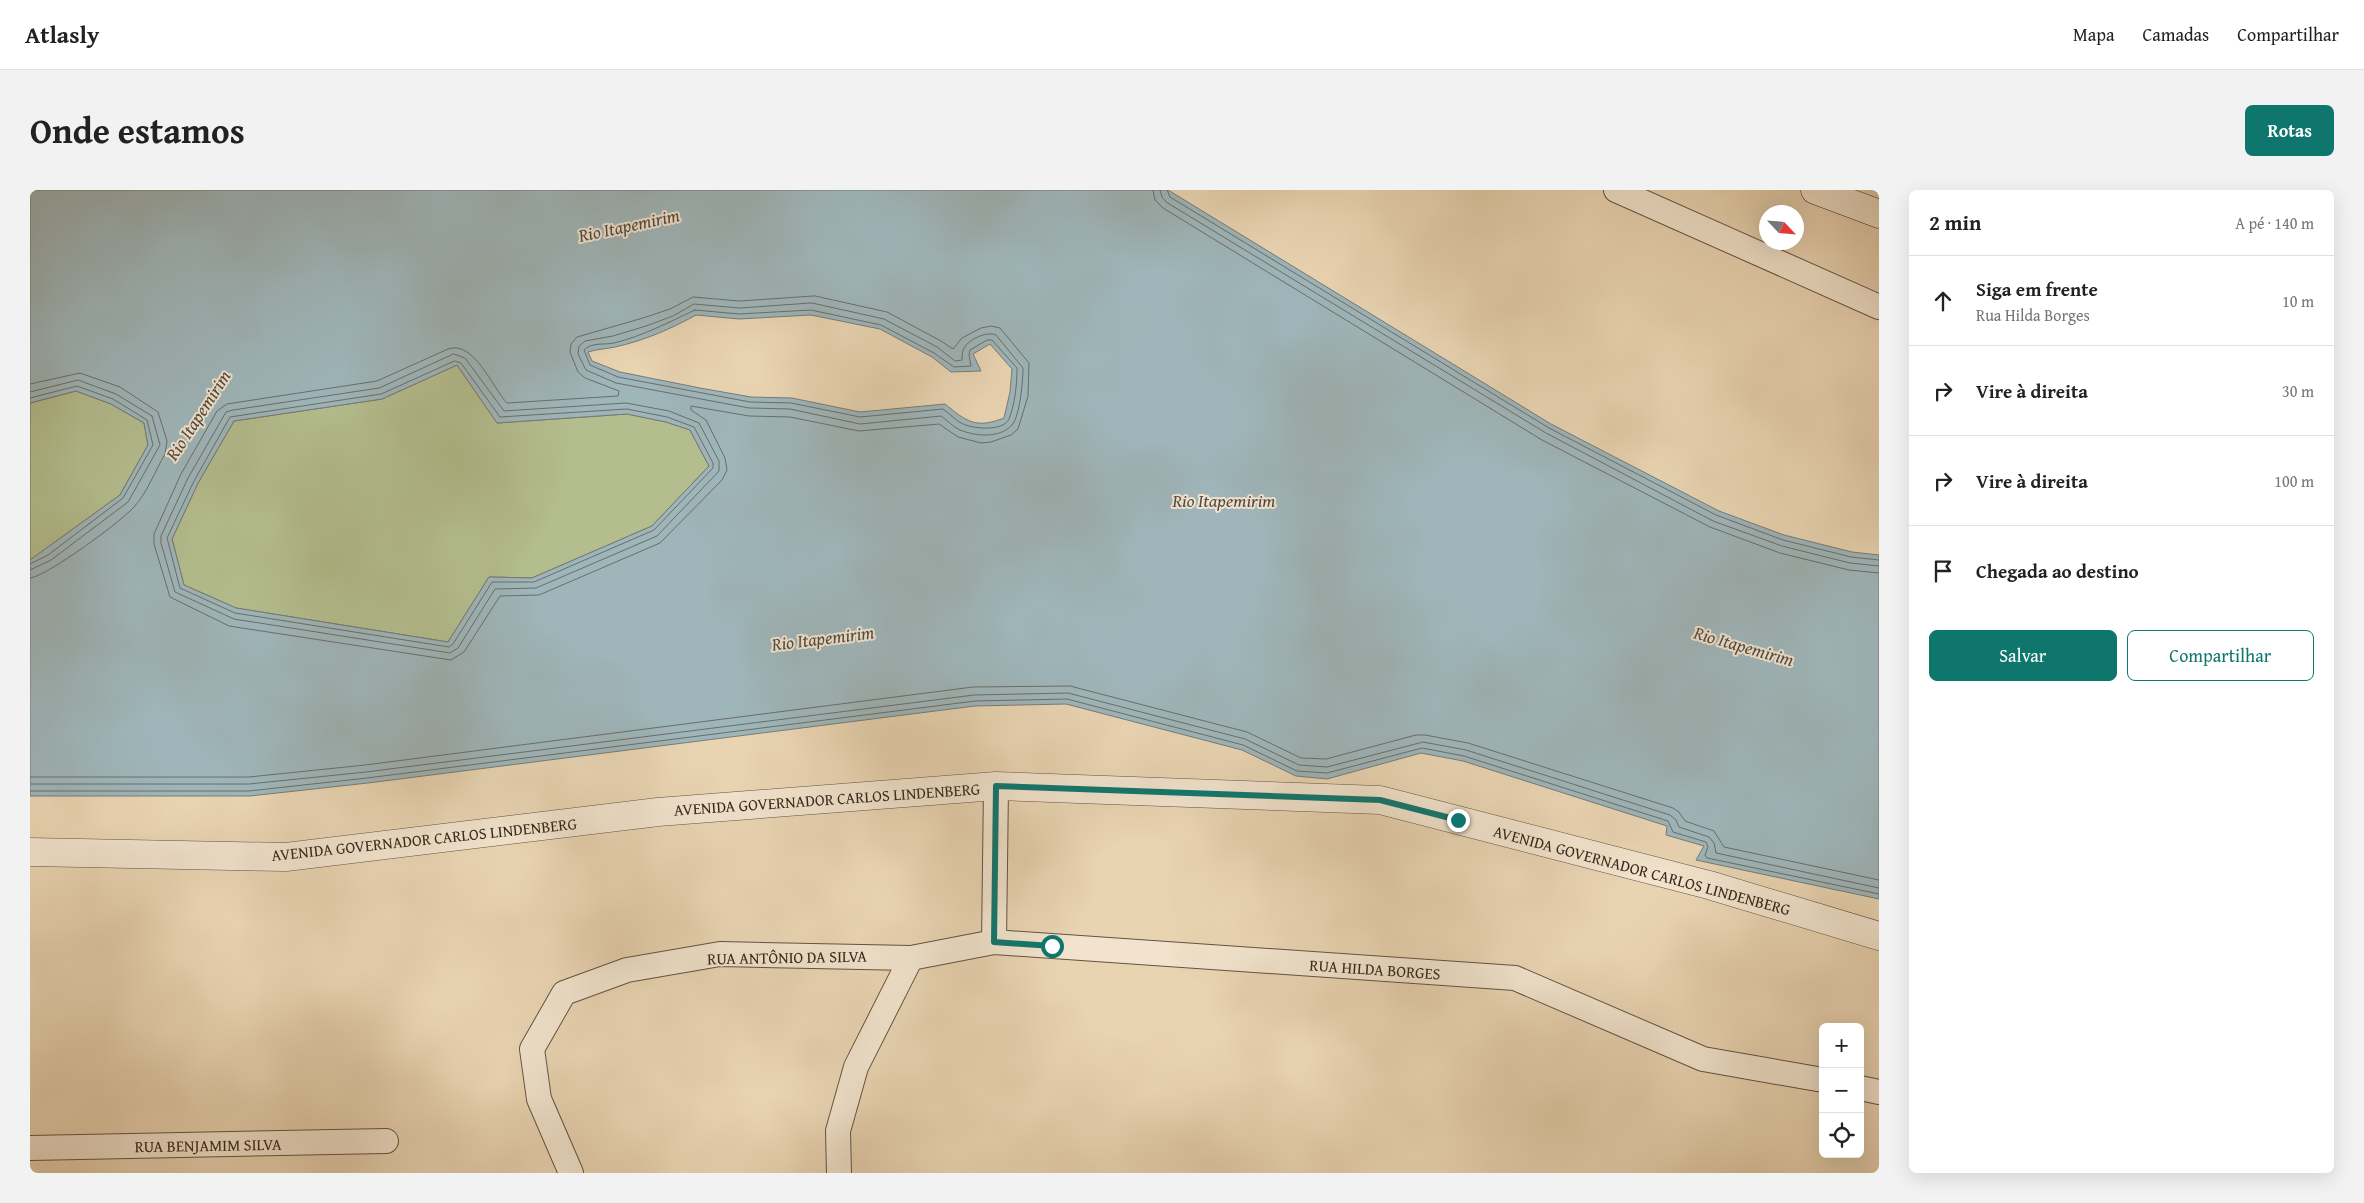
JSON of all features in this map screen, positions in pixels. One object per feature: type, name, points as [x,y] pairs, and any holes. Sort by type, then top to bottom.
[{"type":"street","points":[[1616,190],[1879,307]]},
{"type":"street","points":[[1816,190],[1879,214]]},
{"type":"street","points":[[994,942],[996,786]]},
{"type":"street","name":"AVENIDA GOVERNADOR CARLOS LINDENBERG","points":[[30,852],[286,857],[658,812],[996,786],[1380,800],[1699,883],[1879,936]]},
{"type":"street","name":"RUA HILDA BORGES","points":[[912,958],[994,942],[1515,978],[1703,1058],[1819,1079]]},
{"type":"street","name":"RUA ANTÔNIO DA SILVA","points":[[571,1173],[539,1098],[532,1049],[564,994],[627,970],[720,954],[912,958]]},
{"type":"street","points":[[839,1173],[838,1131],[856,1067],[912,958]]},
{"type":"street","points":[[1864,1089],[1879,1092]]},
{"type":"street","name":"RUA BENJAMIM SILVA","points":[[30,1148],[386,1141]]},
{"type":"green space","points":[[457,365],[497,423],[627,414],[666,422],[690,430],[709,466],[652,526],[532,578],[489,577],[448,642],[236,608],[184,585],[172,539],[198,483],[234,421],[382,399]]},
{"type":"green space","points":[[76,391],[111,404],[144,423],[148,445],[120,495],[30,560],[30,403]]},
{"type":"water","name":"Rio Itapemirim","points":[[30,190],[1168,190],[1551,424],[1719,511],[1784,535],[1852,552],[1879,555],[1879,899],[1696,860],[1704,846],[1666,835],[1667,826],[1463,761],[1421,753],[1327,779],[1296,776],[1242,750],[1066,704],[975,706],[368,783],[250,796],[30,796],[30,560],[120,495],[148,445],[144,423],[111,404],[76,391],[30,403]],"holes":[[[696,315],[739,319],[811,315],[880,329],[932,357],[951,372],[981,371],[973,354],[990,344],[1012,369],[1010,392],[1004,418],[986,423],[972,422],[945,404],[860,412],[792,398],[751,397],[620,372],[592,361],[588,352],[646,338],[667,330]],[[457,365],[497,423],[627,414],[666,422],[690,430],[709,466],[652,526],[532,578],[489,577],[448,642],[236,608],[184,585],[172,539],[198,483],[234,421],[382,399]]]},
{"type":"route","points":[[1052,946],[994,942],[996,786],[1380,800],[1458,820]]}]
